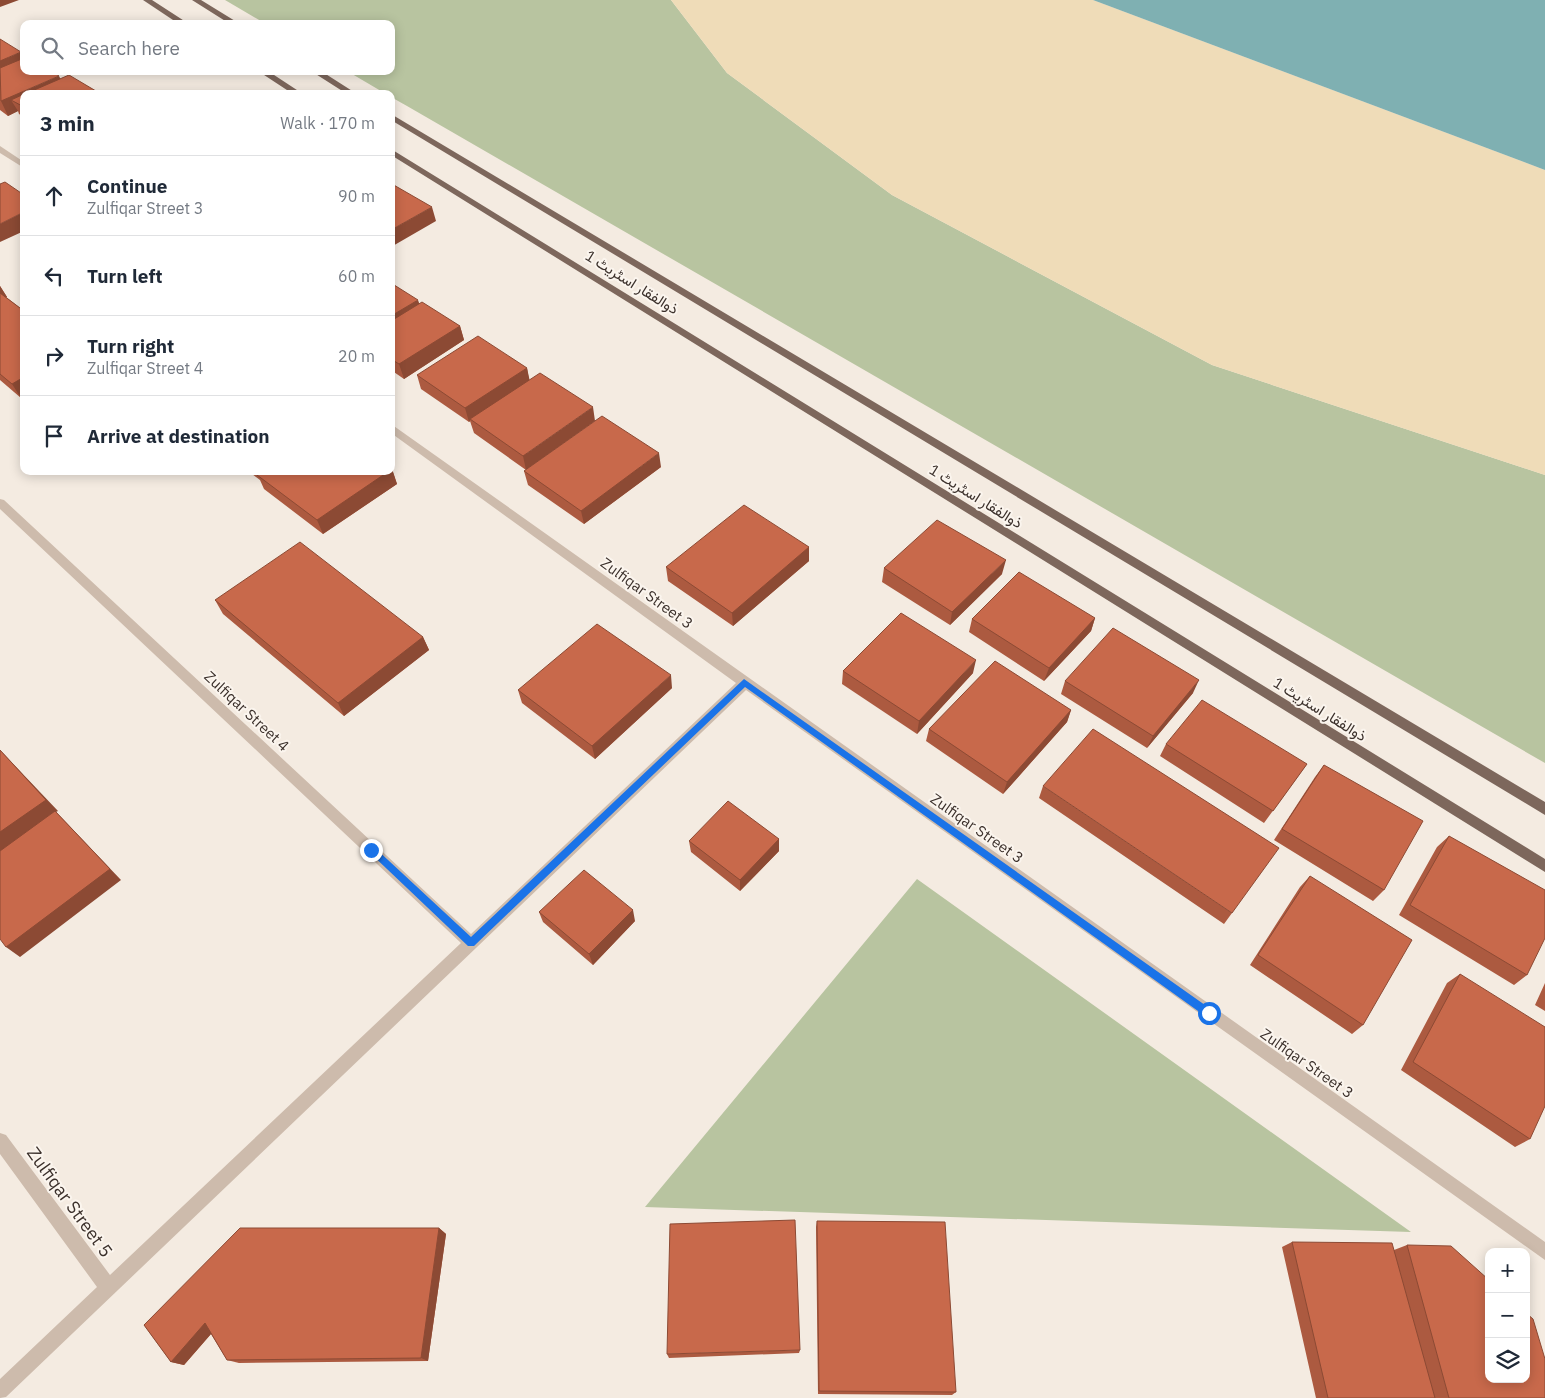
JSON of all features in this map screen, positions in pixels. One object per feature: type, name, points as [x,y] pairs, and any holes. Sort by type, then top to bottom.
[{"type":"main road","points":[[147,0],[179,20]]},
{"type":"main road","points":[[196,0],[229,20]]},
{"type":"main road","points":[[268,75],[293,90]]},
{"type":"main road","points":[[322,75],[346,90]]},
{"type":"main road","name":"ذوالفقار اسٹریٹ 1","points":[[395,118],[1545,809]]},
{"type":"main road","name":"ذوالفقار اسٹریٹ 1","points":[[395,153],[1545,866]]},
{"type":"street","points":[[0,150],[20,163]]},
{"type":"street","name":"Zulfiqar Street 3","points":[[395,431],[744,683],[1545,1252]]},
{"type":"street","name":"Zulfiqar Street 4","points":[[0,503],[471,943]]},
{"type":"street","points":[[0,1391],[744,683]]},
{"type":"street","name":"Zulfiqar Street 5","points":[[0,1141],[108,1287]]},
{"type":"green space","points":[[225,0],[671,0],[727,73],[892,195],[1212,365],[1545,475],[1545,763],[395,99],[395,90],[379,90],[354,75],[395,75],[395,20],[259,20]]},
{"type":"green space","points":[[917,879],[1411,1232],[645,1207]]},
{"type":"sand","points":[[671,0],[1093,0],[1545,170],[1545,475],[1212,365],[892,195],[727,73]]},
{"type":"water","points":[[1093,0],[1545,0],[1545,170]]},
{"type":"building","points":[[0,39],[20,51],[20,52],[0,61]]},
{"type":"building","points":[[20,60],[20,75],[59,76],[27,90],[20,90],[20,93],[1,101],[0,68]]},
{"type":"building","points":[[69,75],[94,90],[34,90]]},
{"type":"building","points":[[20,96],[20,105],[11,100]]},
{"type":"building","points":[[5,182],[20,192],[20,214],[0,224],[0,184]]},
{"type":"building","points":[[395,186],[432,207],[395,228]]},
{"type":"building","points":[[395,286],[418,300],[395,314]]},
{"type":"building","points":[[0,293],[20,308],[20,379],[12,384],[0,374]]},
{"type":"building","points":[[422,302],[460,326],[399,364],[395,362],[395,319]]},
{"type":"building","points":[[478,336],[527,368],[465,408],[417,375]]},
{"type":"building","points":[[540,373],[593,407],[523,456],[470,419]]},
{"type":"building","points":[[602,416],[659,453],[581,511],[524,471]]},
{"type":"building","points":[[257,475],[383,475],[317,520]]},
{"type":"building","points":[[744,505],[809,547],[732,613],[666,567]]},
{"type":"building","points":[[937,520],[1006,560],[952,612],[884,568]]},
{"type":"building","points":[[300,542],[423,637],[338,703],[215,600]]},
{"type":"building","points":[[1019,572],[1095,618],[1049,668],[972,619]]},
{"type":"building","points":[[901,613],[976,660],[919,721],[843,671]]},
{"type":"building","points":[[597,624],[671,675],[592,746],[518,690]]},
{"type":"building","points":[[1113,628],[1199,680],[1153,736],[1065,681]]},
{"type":"building","points":[[995,661],[1071,710],[1007,782],[929,729]]},
{"type":"building","points":[[1202,700],[1307,764],[1273,811],[1166,744]]},
{"type":"building","points":[[1093,729],[1279,848],[1232,913],[1043,786]]},
{"type":"building","points":[[0,750],[46,800],[0,832]]},
{"type":"building","points":[[1324,765],[1423,821],[1384,890],[1282,829]]},
{"type":"building","points":[[728,801],[779,839],[740,880],[689,841]]},
{"type":"building","points":[[55,811],[110,869],[6,947],[0,939],[0,851]]},
{"type":"building","points":[[1449,836],[1545,890],[1545,938],[1527,975],[1410,905]]},
{"type":"building","points":[[584,870],[633,910],[589,954],[539,912]]},
{"type":"building","points":[[1310,876],[1412,940],[1363,1025],[1258,955]]},
{"type":"building","points":[[1460,974],[1545,1027],[1545,1106],[1530,1139],[1413,1062]]},
{"type":"building","points":[[795,1220],[800,1350],[667,1354],[670,1224]]},
{"type":"building","points":[[817,1221],[945,1222],[956,1392],[819,1391]]},
{"type":"building","points":[[240,1228],[439,1228],[421,1358],[227,1360],[205,1323],[171,1362],[144,1325]]},
{"type":"building","points":[[1292,1242],[1392,1243],[1435,1398],[1328,1398]]},
{"type":"building","points":[[1407,1245],[1451,1246],[1485,1276],[1485,1383],[1530,1383],[1530,1316],[1533,1319],[1545,1359],[1545,1398],[1449,1398]]},
{"type":"route","points":[[371,850],[471,943],[744,683],[1209,1013]]}]
